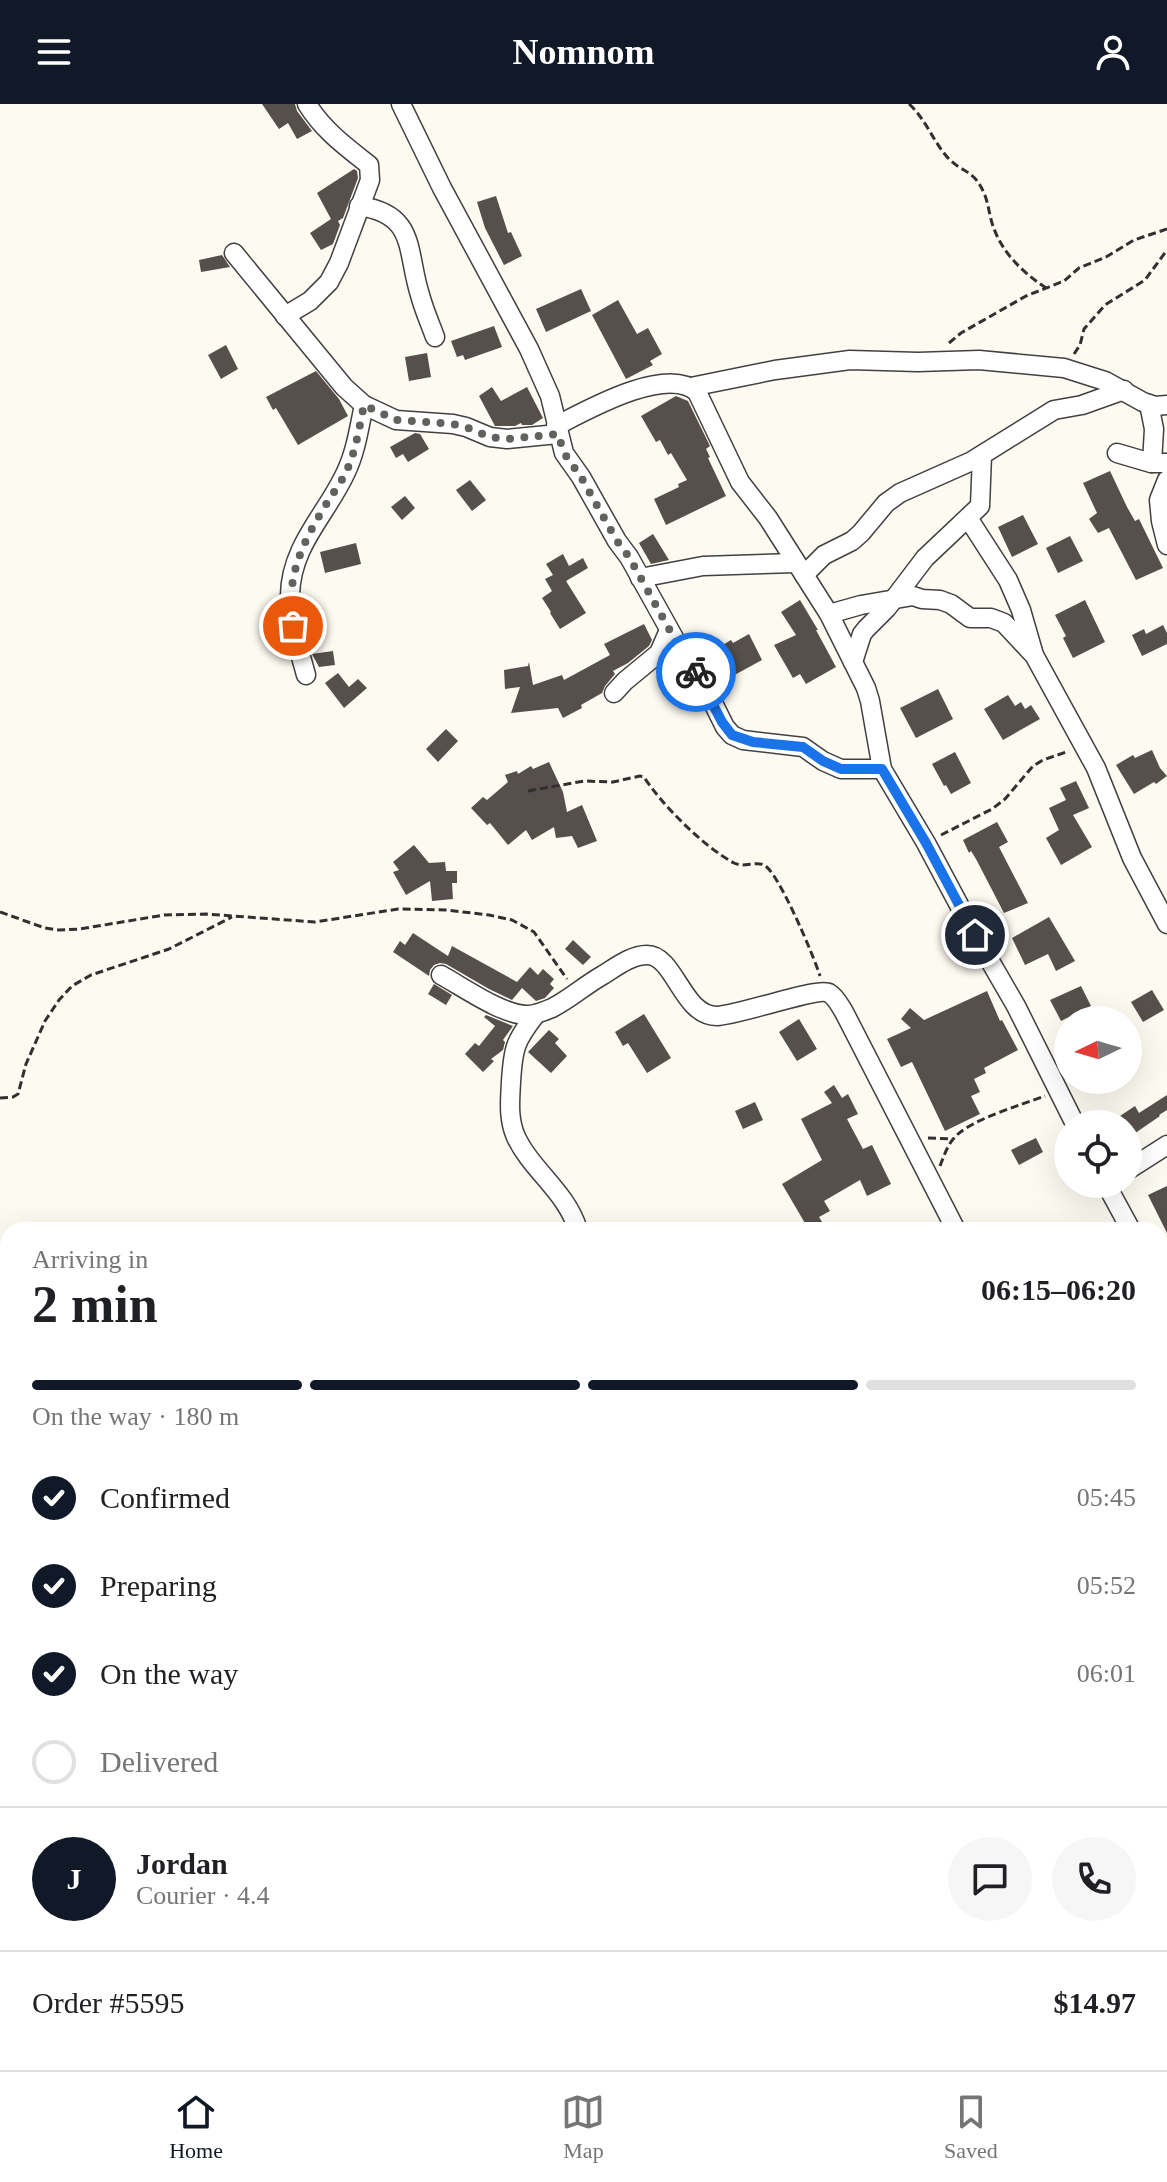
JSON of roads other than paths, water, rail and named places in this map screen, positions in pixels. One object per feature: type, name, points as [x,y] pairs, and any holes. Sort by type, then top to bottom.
[{"type":"street","points":[[285,316],[310,301],[329,282],[370,180],[369,165],[330,134],[307,104]]},
{"type":"street","points":[[401,104],[442,188],[529,349],[550,396],[564,453],[696,672],[722,722],[732,735],[753,742],[803,747],[841,769],[882,769]]},
{"type":"street","points":[[359,206],[387,213],[401,229],[411,251],[420,295],[435,337]]},
{"type":"street","points":[[234,253],[344,387],[364,405],[396,420],[453,424],[490,437],[507,439],[557,430],[622,394],[664,383],[676,382],[697,392],[740,482],[768,518],[829,614],[870,701],[882,769],[1016,1006],[1068,1110]]},
{"type":"street","points":[[691,387],[775,370],[850,360],[979,360],[1064,368],[1105,381],[1158,404],[1154,429],[1159,463],[1117,453]]},
{"type":"street","points":[[640,578],[703,566],[800,569],[852,541],[886,503],[900,493],[982,455],[1054,410],[1082,405],[1124,390]]},
{"type":"street","points":[[306,675],[293,626],[290,591],[299,553],[346,472],[358,438],[364,405]]},
{"type":"street","points":[[853,662],[862,634],[893,601],[925,558],[980,506],[982,455]]},
{"type":"street","points":[[1167,480],[1159,500],[1167,545]]},
{"type":"street","points":[[968,518],[1008,580],[1021,610],[1034,655],[1096,768],[1132,858],[1167,924]]},
{"type":"street","points":[[829,614],[913,596],[940,600],[970,618],[998,620],[1009,626],[1022,645],[1034,655]]},
{"type":"street","points":[[614,693],[659,653],[669,630]]},
{"type":"street","points":[[441,975],[513,1013],[526,1015],[550,1008],[627,960],[646,955],[661,960],[685,995],[708,1015],[729,1014],[829,993],[844,1012],[952,1222]]},
{"type":"street","points":[[536,1014],[514,1047],[509,1110],[516,1136],[525,1152],[562,1198],[574,1222]]},
{"type":"street","points":[[1142,1161],[1167,1145]]},
{"type":"street","points":[[1114,1198],[1127,1222]]}]
